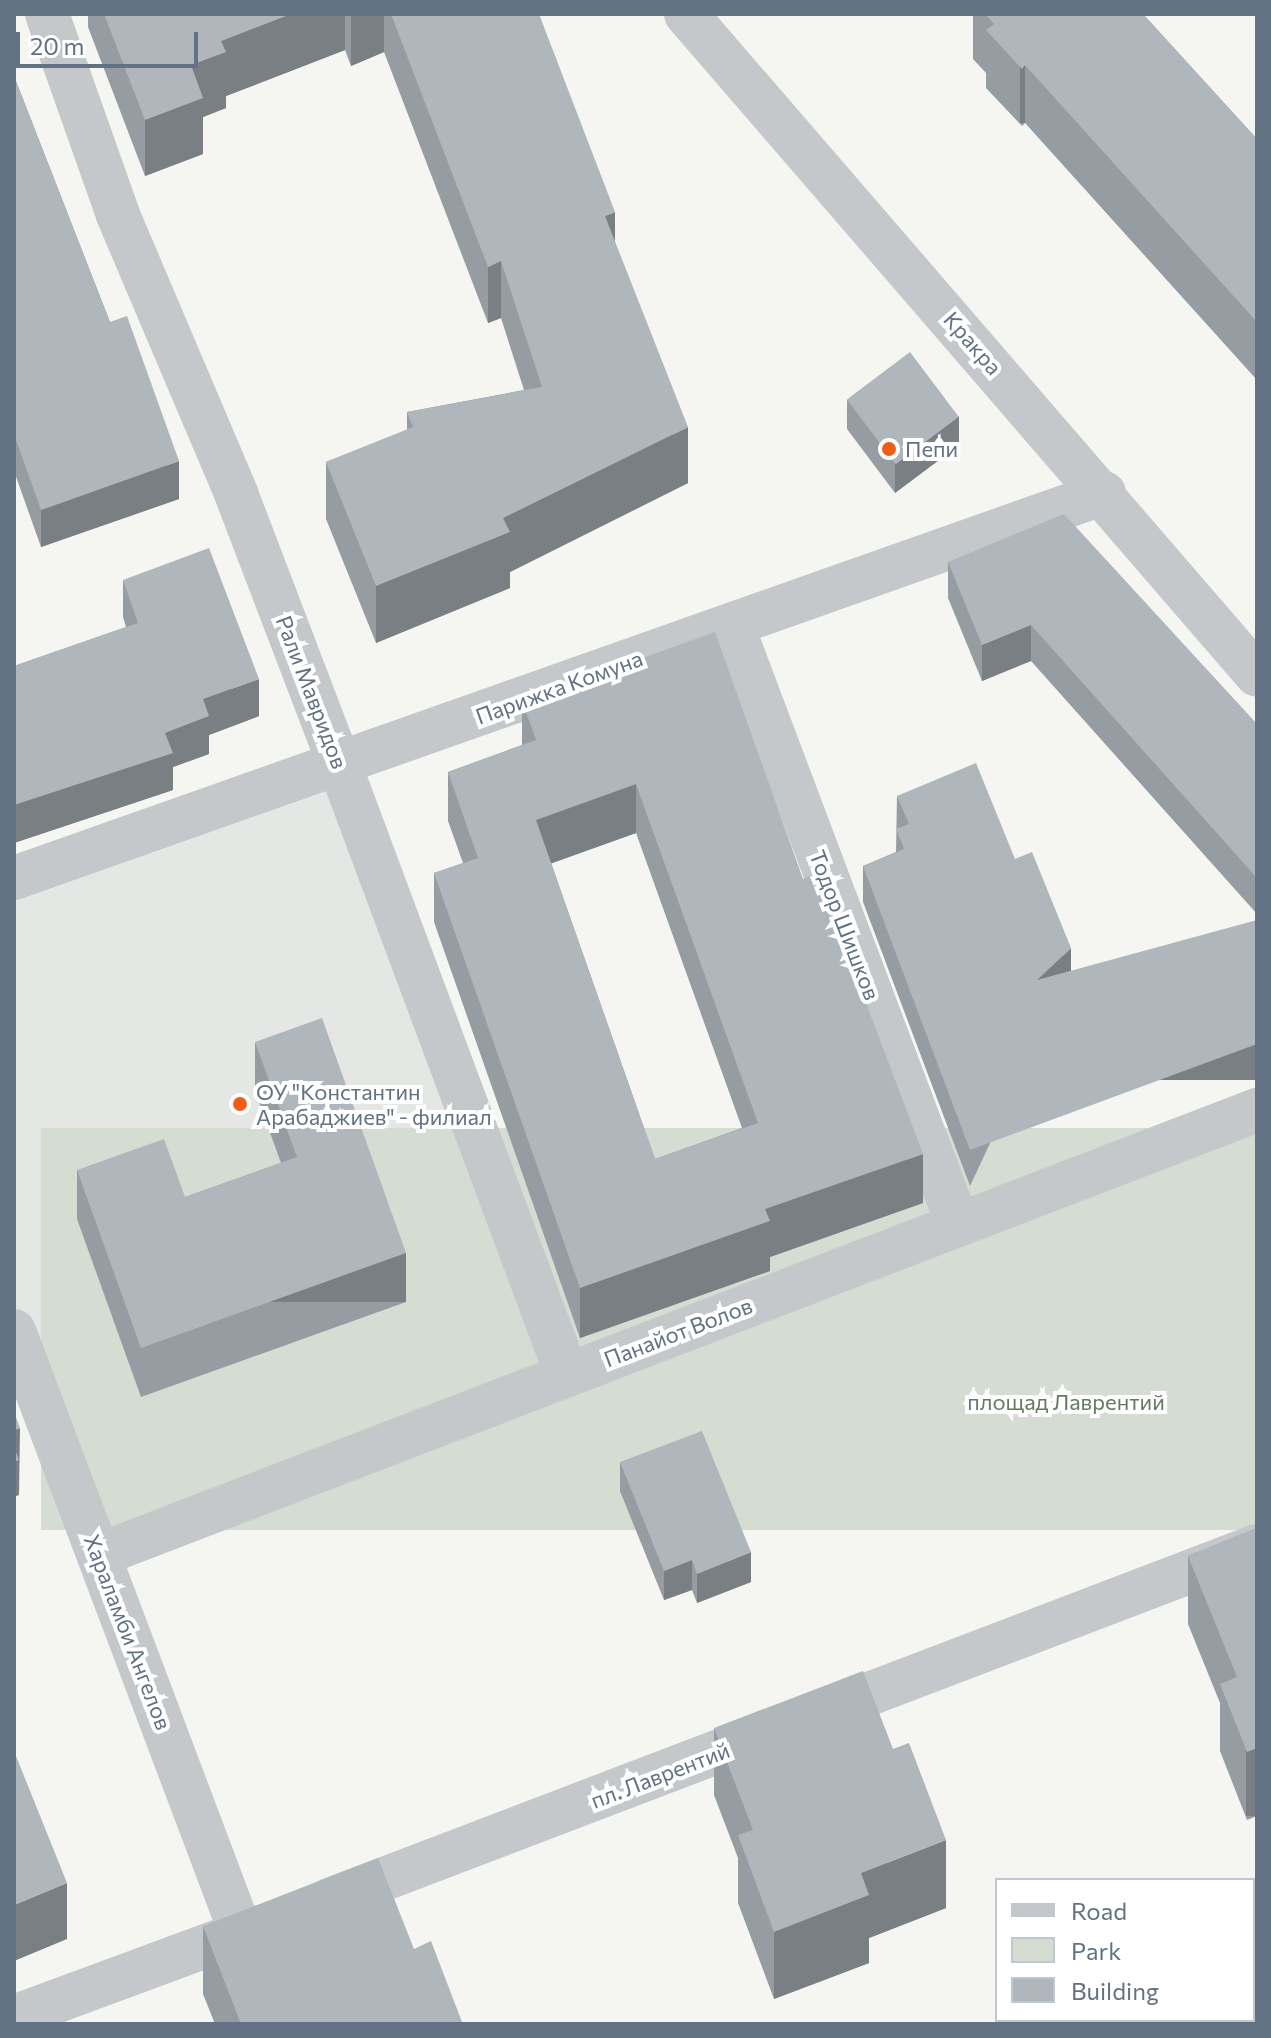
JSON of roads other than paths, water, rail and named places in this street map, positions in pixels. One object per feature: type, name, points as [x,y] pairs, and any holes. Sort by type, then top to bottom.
[{"type":"street","name":"Рали Мавридов","points":[[47,14],[118,215],[237,496],[567,1375]]},
{"type":"street","name":"Кракра","points":[[688,15],[1104,493],[1257,675]]},
{"type":"street","name":"Парижка Комуна","points":[[14,878],[340,766],[1104,493]]},
{"type":"street","name":"Тодор Шишков","points":[[732,625],[958,1225]]},
{"type":"street","name":"Панайот Волов","points":[[99,1555],[1257,1110]]},
{"type":"street","name":"Хараламби Ангелов","points":[[14,1331],[241,1933]]},
{"type":"street","name":"пл. Лаврентий","points":[[14,2017],[1257,1546]]},
{"type":"place","name":"Пепи","points":[[889,449]]},
{"type":"place","name":"ОУ \"Константин Арабаджиев\" - филиал","points":[[240,1104]]},
{"type":"park label","name":"площад Лаврентий","points":[[1066,1402]]}]
